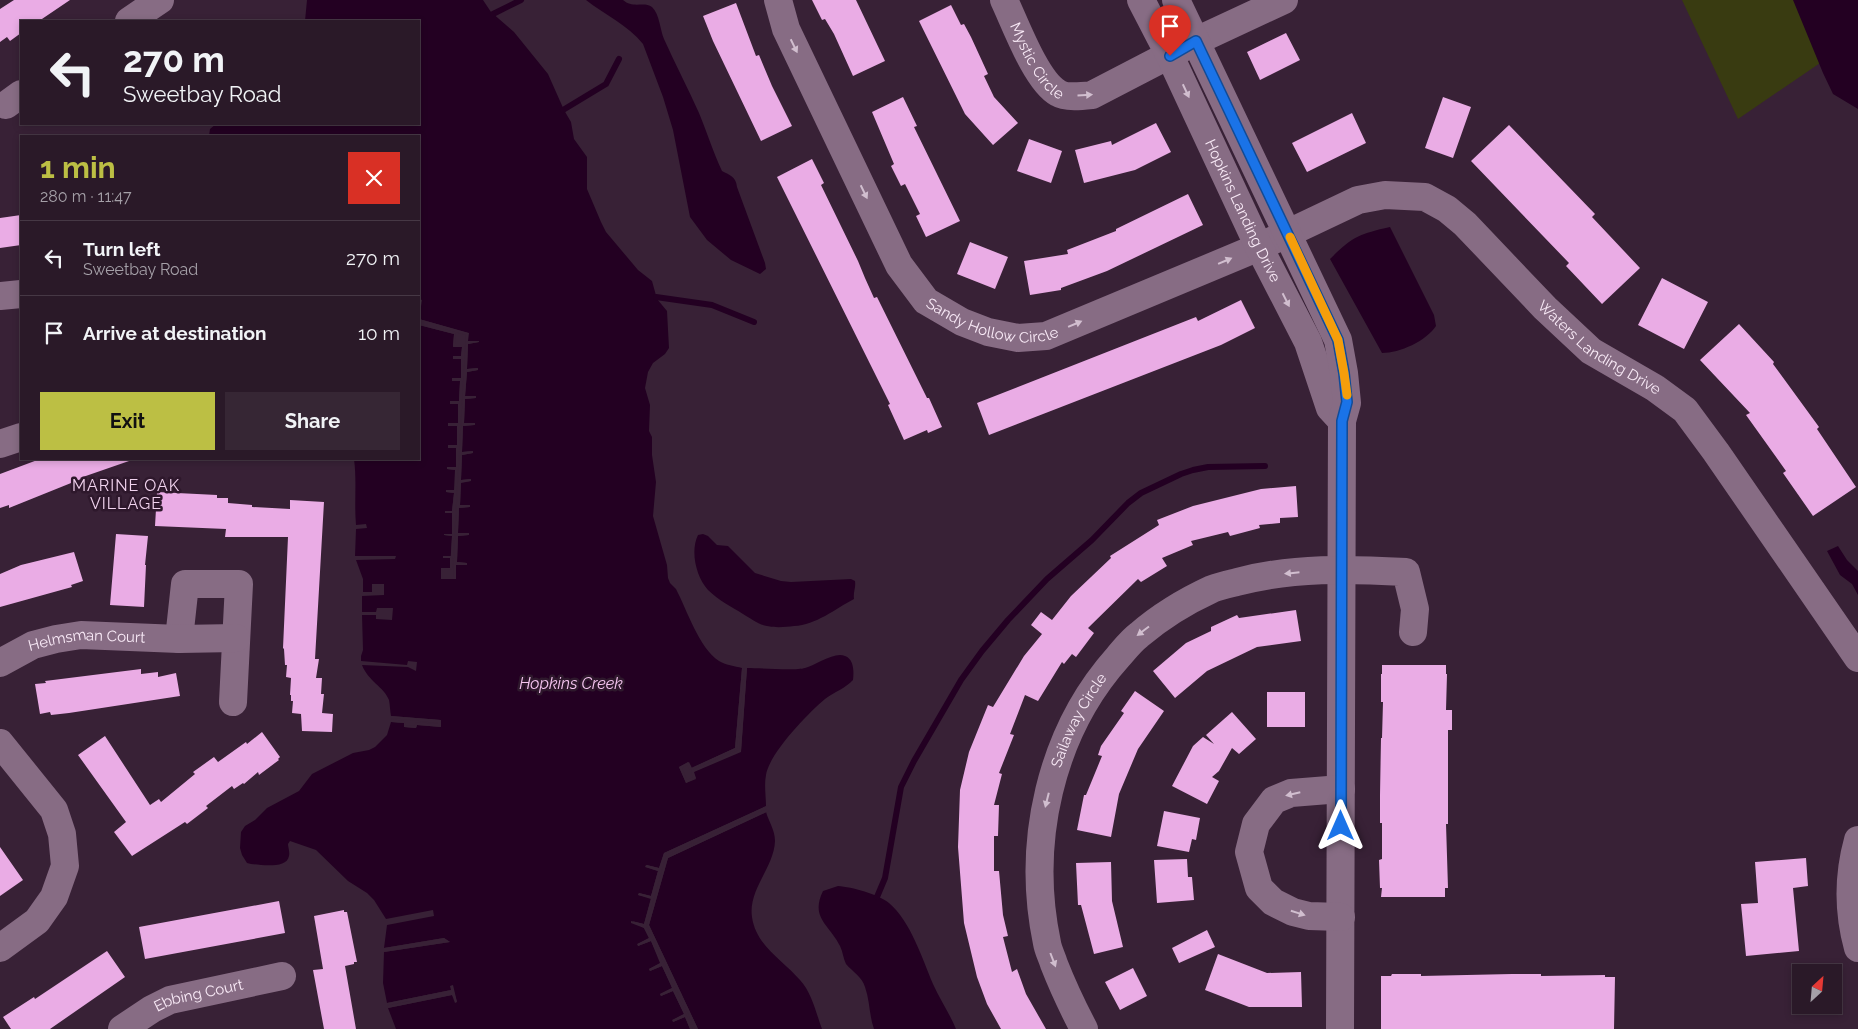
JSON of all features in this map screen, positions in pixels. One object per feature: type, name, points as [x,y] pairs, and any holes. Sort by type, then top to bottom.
[{"type":"street","points":[[130,20],[160,0]]},
{"type":"street","name":"Sandy Hollow Circle","points":[[778,0],[786,29],[899,265],[926,301],[962,322],[988,332],[1018,338],[1046,336],[1259,247]]},
{"type":"street","name":"Mystic Circle","points":[[1004,0],[1044,80],[1059,94],[1092,95],[1196,41],[1284,0]]},
{"type":"street","name":"Hopkins Landing Drive","points":[[1141,0],[1170,56],[1259,247],[1308,342],[1330,408],[1342,421]]},
{"type":"street","name":"Hopkins Landing Drive","points":[[1176,0],[1338,340],[1344,373],[1347,402],[1342,421],[1340,569],[1340,1029]]},
{"type":"street","name":"Waters Landing Drive","points":[[1259,247],[1358,200],[1385,195],[1425,197],[1447,209],[1465,224],[1545,308],[1591,351],[1655,388],[1685,410],[1858,658]]},
{"type":"street","points":[[0,296],[20,294]]},
{"type":"street","points":[[0,444],[20,436]]},
{"type":"street","name":"Sailaway Circle","points":[[1084,1029],[1065,994],[1047,944],[1041,900],[1039,849],[1046,805],[1058,761],[1078,712],[1102,675],[1137,636],[1175,608],[1214,588],[1258,576],[1340,569],[1406,572],[1415,609],[1413,632]]},
{"type":"street","points":[[179,639],[185,584],[239,584],[233,702]]},
{"type":"street","name":"Helmsman Court","points":[[0,663],[33,645],[81,635],[179,639],[236,638]]},
{"type":"street","points":[[0,743],[54,810],[62,834],[65,866],[54,897],[37,921],[0,948]]},
{"type":"street","points":[[1341,789],[1292,793],[1274,800],[1256,824],[1249,852],[1259,888],[1274,902],[1293,912],[1309,916],[1341,917]]},
{"type":"street","points":[[1858,840],[1850,892],[1851,916],[1858,948]]},
{"type":"street","name":"Ebbing Court","points":[[122,1029],[152,1009],[170,1000],[282,976]]},
{"type":"shaded area","points":[[1682,0],[1804,0],[1826,59],[1738,119]]},
{"type":"water","name":"Hopkins Creek","points":[[307,0],[483,0],[491,12],[514,32],[548,74],[571,122],[574,139],[587,157],[587,189],[606,232],[638,270],[652,281],[657,299],[667,311],[669,348],[665,354],[653,363],[648,372],[645,388],[650,405],[649,431],[652,437],[652,455],[656,482],[653,516],[667,565],[668,578],[676,589],[705,647],[719,661],[742,668],[735,748],[691,768],[688,762],[679,767],[686,783],[696,779],[693,772],[741,751],[747,668],[800,669],[836,655],[845,656],[852,663],[853,680],[818,705],[790,734],[774,756],[766,775],[766,806],[664,853],[659,868],[647,865],[646,867],[658,871],[651,896],[639,893],[638,895],[651,898],[644,924],[632,921],[644,928],[649,938],[638,944],[638,946],[651,941],[661,963],[649,969],[650,971],[662,966],[672,988],[660,994],[661,996],[673,991],[684,1014],[673,1020],[673,1022],[685,1017],[690,1029],[396,1029],[388,1008],[452,995],[457,1002],[452,985],[451,990],[387,1003],[383,983],[384,952],[450,942],[444,938],[384,948],[387,925],[434,916],[433,910],[386,919],[374,900],[367,893],[348,881],[316,850],[290,841],[288,844],[289,854],[287,860],[279,865],[247,863],[242,855],[240,848],[241,832],[245,826],[255,820],[267,808],[299,791],[312,774],[353,753],[375,747],[387,735],[391,722],[404,723],[404,727],[416,728],[417,725],[441,727],[441,720],[391,716],[387,695],[365,671],[362,665],[408,667],[416,671],[417,662],[408,661],[407,665],[361,661],[363,650],[362,615],[376,615],[376,619],[392,620],[393,608],[377,608],[376,612],[362,612],[362,596],[384,595],[384,584],[372,584],[372,592],[363,592],[363,579],[356,560],[395,559],[396,556],[355,556],[356,529],[367,528],[366,524],[356,525],[354,460],[420,460],[420,325],[454,334],[453,346],[462,347],[461,356],[453,356],[453,359],[461,358],[461,378],[452,378],[460,381],[459,401],[450,402],[458,404],[458,423],[448,423],[448,426],[457,425],[457,445],[448,448],[456,448],[456,467],[447,467],[447,469],[455,470],[454,490],[447,490],[446,492],[454,493],[452,511],[445,511],[445,513],[452,513],[452,534],[444,535],[452,536],[450,568],[442,568],[442,579],[456,579],[456,565],[467,564],[457,562],[458,536],[469,535],[458,533],[459,508],[470,507],[470,505],[460,506],[461,482],[471,481],[471,479],[461,480],[462,455],[473,453],[473,451],[462,452],[463,426],[474,425],[475,423],[464,424],[465,399],[476,398],[475,396],[465,397],[467,372],[478,370],[477,368],[467,369],[468,344],[479,341],[468,341],[468,333],[420,319],[422,300],[420,299],[420,135],[209,135],[210,129],[215,125],[420,125],[420,20],[305,20]]},
{"type":"water","points":[[586,0],[623,0],[634,5],[649,5],[655,10],[664,39],[699,113],[722,171],[735,181],[765,263],[766,269],[760,274],[731,260],[707,240],[690,217],[673,130],[643,44],[623,26]]},
{"type":"water","points":[[1793,0],[1858,0],[1858,109],[1833,94]]},
{"type":"water","points":[[1390,227],[1434,315],[1436,326],[1426,337],[1412,345],[1397,351],[1382,353],[1330,259],[1357,237]]},
{"type":"water","points":[[698,535],[708,536],[717,545],[728,546],[755,573],[781,581],[851,579],[855,581],[854,599],[810,623],[788,627],[770,627],[761,624],[721,600],[704,585],[697,571],[694,556]]},
{"type":"water","points":[[1838,546],[1847,560],[1858,571],[1858,595],[1852,584],[1840,575],[1827,551]]},
{"type":"water","points":[[766,812],[775,837],[774,851],[754,897],[752,917],[764,944],[804,985],[811,997],[822,1029],[698,1029],[649,925],[668,858]]},
{"type":"water","points":[[838,886],[872,894],[889,903],[897,911],[910,930],[933,984],[956,1029],[874,1029],[864,983],[846,964],[836,938],[822,920],[820,914],[820,900],[823,891]]},
{"type":"pier","points":[[420,319],[469,333],[468,341],[479,341],[468,344],[467,369],[478,368],[478,370],[467,372],[465,396],[476,396],[476,398],[465,399],[464,423],[475,423],[475,425],[463,426],[462,452],[473,451],[473,453],[462,455],[461,480],[471,479],[471,481],[461,483],[460,505],[470,505],[470,507],[459,508],[458,533],[469,533],[469,535],[458,536],[457,562],[467,563],[467,565],[456,565],[456,579],[441,579],[441,568],[450,568],[450,558],[443,558],[443,556],[451,556],[452,536],[444,534],[452,534],[452,513],[445,513],[445,511],[452,511],[454,493],[446,492],[446,490],[455,490],[455,470],[447,469],[447,467],[456,467],[456,448],[448,448],[448,445],[457,445],[457,426],[448,426],[448,423],[458,423],[458,404],[450,404],[450,401],[459,401],[460,381],[452,381],[452,378],[461,378],[461,359],[453,359],[453,356],[461,356],[462,347],[453,347],[454,334],[420,325],[420,322],[455,332],[456,344],[463,344],[465,346],[452,569],[444,570],[444,577],[453,577],[466,335],[420,322]]},
{"type":"pier","points":[[742,668],[744,668],[737,749],[692,770],[739,750],[745,668],[747,668],[741,752],[694,772],[696,778],[686,783],[679,767],[689,762],[692,768],[735,748]],"holes":[[[687,765],[692,770],[693,777],[687,780],[682,768]]]},
{"type":"pier","points":[[391,716],[441,720],[441,727],[417,725],[416,728],[404,727],[404,723],[391,722],[391,719],[404,721],[406,725],[414,726],[416,722],[438,723],[391,718]]},
{"type":"pier","points":[[769,805],[767,808],[666,855],[646,926],[693,1029],[690,1029],[685,1017],[673,1022],[672,1020],[684,1014],[673,991],[661,996],[660,994],[672,988],[671,985],[662,966],[650,971],[649,969],[660,963],[651,941],[638,946],[637,944],[649,938],[644,928],[631,923],[631,921],[644,924],[651,899],[638,895],[639,893],[651,896],[658,871],[645,867],[646,865],[659,868],[664,853]]},
{"type":"pier","points":[[767,809],[769,811],[668,858],[649,925],[698,1029],[695,1029],[647,925],[666,857]]},
{"type":"pier","points":[[444,938],[450,942],[384,952],[384,948]]},
{"type":"pier","points":[[453,985],[457,1002],[455,1003],[452,995],[388,1008],[387,1006],[416,1000],[387,1005],[387,1003],[451,990],[450,986]]},
{"type":"building","points":[[14,0],[70,0],[40,20],[20,20],[20,34],[10,41],[7,37],[0,42],[0,9]]},
{"type":"building","points":[[812,0],[856,0],[885,61],[853,76],[834,34],[825,19],[822,20]]},
{"type":"building","points":[[736,3],[756,56],[759,55],[792,126],[761,141],[703,16]]},
{"type":"building","points":[[951,5],[961,25],[964,24],[971,37],[988,74],[984,76],[994,97],[1018,123],[993,145],[965,114],[919,21]]},
{"type":"building","points":[[1286,33],[1300,60],[1260,80],[1247,52]]},
{"type":"building","points":[[903,97],[917,126],[914,127],[960,221],[926,237],[916,216],[920,214],[905,184],[901,186],[891,166],[894,164],[872,112]]},
{"type":"building","points":[[1443,97],[1471,107],[1453,158],[1425,148]]},
{"type":"building","points":[[1352,113],[1366,143],[1307,172],[1292,143]]},
{"type":"building","points":[[1156,123],[1171,152],[1135,170],[1084,183],[1075,150],[1111,141],[1112,145]]},
{"type":"building","points":[[1509,125],[1595,214],[1592,217],[1640,268],[1602,304],[1566,266],[1569,263],[1471,161]]},
{"type":"building","points":[[1029,139],[1062,151],[1051,183],[1017,171]]},
{"type":"building","points":[[812,159],[824,183],[821,185],[874,298],[877,297],[942,427],[928,433],[927,430],[904,440],[888,405],[890,404],[777,177]]},
{"type":"building","points":[[1188,194],[1203,225],[1107,271],[1061,288],[1061,290],[1030,295],[1024,261],[1068,254],[1067,250],[1116,231],[1116,229]]},
{"type":"building","points":[[20,215],[20,245],[0,248],[0,218]]},
{"type":"building","points":[[970,242],[1008,257],[995,289],[957,274]]},
{"type":"building","points":[[1662,278],[1708,302],[1684,349],[1638,325]]},
{"type":"building","points":[[1241,300],[1255,328],[1221,345],[989,435],[977,403],[1196,317],[1198,321]]},
{"type":"building","points":[[1739,324],[1774,362],[1773,364],[1819,427],[1817,429],[1856,487],[1813,516],[1783,473],[1786,471],[1746,415],[1750,413],[1700,360]]},
{"type":"building","points":[[37,460],[129,460],[9,508],[9,505],[0,508],[0,474]]},
{"type":"building","points":[[1296,486],[1298,517],[1280,518],[1280,523],[1259,525],[1260,528],[1230,536],[1228,532],[1191,541],[1193,545],[1162,558],[1167,566],[1141,582],[1138,579],[1088,628],[1094,633],[1076,657],[1072,654],[1064,664],[1062,662],[1038,701],[1025,695],[1010,734],[1014,735],[999,773],[1002,774],[994,805],[999,805],[998,836],[994,836],[994,871],[999,871],[1003,915],[1008,936],[1003,937],[1012,972],[1017,969],[1026,994],[1046,1029],[1001,1029],[987,1004],[977,977],[964,923],[958,847],[960,790],[969,752],[988,705],[993,707],[1024,656],[1042,634],[1031,625],[1041,612],[1052,620],[1071,596],[1111,558],[1110,556],[1159,525],[1157,520],[1193,506],[1261,489]]},
{"type":"building","points":[[157,492],[217,495],[217,498],[228,498],[228,503],[252,505],[252,507],[290,509],[290,500],[324,502],[315,659],[319,659],[316,678],[322,678],[321,694],[324,694],[322,713],[333,714],[332,732],[302,731],[301,714],[292,713],[291,678],[286,677],[287,665],[285,665],[283,648],[288,537],[225,537],[226,529],[155,526]]},
{"type":"building","points":[[116,534],[148,536],[144,607],[110,605]]},
{"type":"building","points":[[74,552],[83,581],[71,585],[72,587],[0,607],[0,574],[21,565]]},
{"type":"building","points":[[1296,610],[1301,641],[1257,647],[1207,671],[1175,698],[1153,671],[1186,643],[1211,631],[1211,627],[1237,615],[1239,618]]},
{"type":"building","points":[[1382,665],[1446,665],[1446,710],[1452,710],[1452,730],[1448,730],[1448,824],[1446,824],[1448,888],[1445,888],[1445,897],[1381,897],[1379,860],[1382,859],[1380,795],[1383,702],[1381,702]]},
{"type":"building","points":[[141,669],[141,674],[158,672],[158,677],[176,673],[180,696],[69,713],[51,715],[50,712],[40,714],[35,684],[46,683],[45,681]]},
{"type":"building","points":[[1135,691],[1164,711],[1138,749],[1119,794],[1111,837],[1077,830],[1084,795],[1086,795],[1102,756],[1098,755],[1101,746],[1124,713],[1121,711]]},
{"type":"building","points":[[1267,692],[1305,692],[1305,727],[1267,727]]},
{"type":"building","points":[[1232,712],[1256,739],[1239,754],[1232,748],[1219,771],[1212,777],[1219,781],[1207,804],[1172,786],[1193,746],[1203,737],[1214,744],[1206,735]]},
{"type":"building","points":[[262,732],[280,757],[279,760],[259,775],[258,772],[244,784],[234,789],[232,786],[187,824],[185,822],[132,856],[114,832],[126,822],[78,755],[105,736],[150,805],[159,799],[161,802],[195,774],[193,772],[214,757],[218,762]]},
{"type":"building","points":[[1164,811],[1200,818],[1196,840],[1192,839],[1189,852],[1157,846]]},
{"type":"building","points":[[0,847],[23,880],[0,896]]},
{"type":"building","points":[[1806,858],[1808,886],[1793,888],[1799,951],[1746,956],[1741,904],[1758,903],[1755,862]]},
{"type":"building","points":[[1187,859],[1188,877],[1192,877],[1194,900],[1157,903],[1154,860]]},
{"type":"building","points":[[1111,862],[1112,901],[1123,947],[1094,954],[1081,905],[1078,905],[1076,863]]},
{"type":"building","points":[[279,901],[285,933],[145,959],[139,927]]},
{"type":"building","points":[[344,910],[344,912],[347,912],[357,962],[345,966],[356,1029],[324,1029],[313,970],[323,969],[314,916]]},
{"type":"building","points":[[1207,930],[1215,947],[1179,963],[1172,948]]},
{"type":"building","points":[[107,951],[125,977],[50,1029],[11,1029],[3,1017],[34,997],[35,999]]},
{"type":"building","points":[[1218,954],[1267,973],[1301,972],[1302,1007],[1249,1007],[1205,990]]},
{"type":"building","points":[[1133,968],[1147,996],[1120,1010],[1105,982]]},
{"type":"building","points":[[1392,974],[1421,974],[1421,976],[1541,974],[1541,976],[1605,975],[1605,977],[1615,977],[1614,1029],[1381,1029],[1381,976],[1391,976]]},
{"type":"waterway","points":[[493,14],[521,0]]},
{"type":"waterway","points":[[563,110],[606,84],[619,59]]},
{"type":"waterway","points":[[656,297],[712,305],[754,322]]},
{"type":"waterway","points":[[877,897],[885,878],[901,787],[961,680],[1008,620],[1047,579],[1092,540],[1128,503],[1141,493],[1193,470],[1208,467],[1265,466]]},
{"type":"slow traffic","points":[[1290,237],[1338,340],[1347,395]]},
{"type":"district","name":"MARINE OAK VILLAGE","points":[[126,494]]},
{"type":"route","points":[[1170,56],[1196,41],[1338,340],[1347,402],[1342,421],[1340,569],[1341,826]]}]
